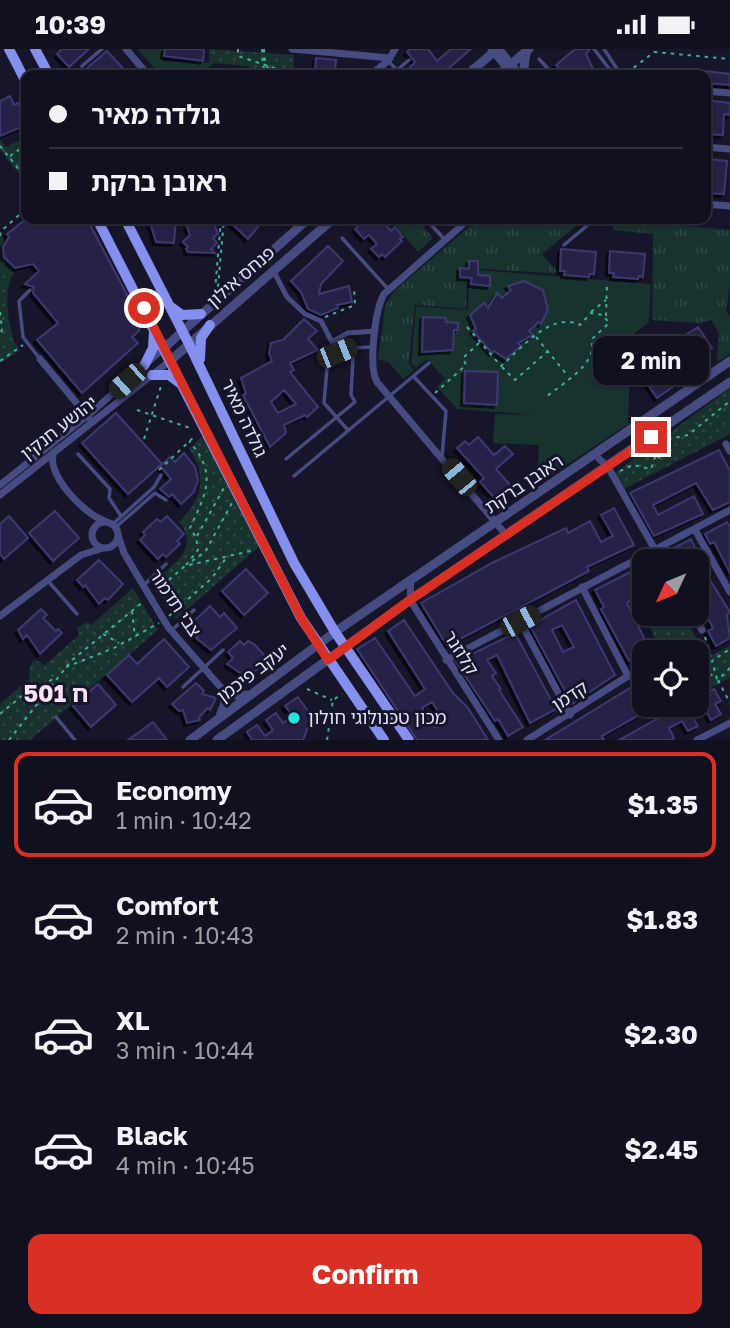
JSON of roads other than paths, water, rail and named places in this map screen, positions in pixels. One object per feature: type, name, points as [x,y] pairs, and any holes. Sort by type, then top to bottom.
[{"type":"main road","points":[[9,49],[21,72]]},
{"type":"main road","points":[[35,49],[46,70]]},
{"type":"main road","points":[[100,224],[264,547],[328,660],[384,740]]},
{"type":"main road","name":"גולדה מאיר","points":[[128,224],[190,344],[294,563],[345,648],[409,740]]},
{"type":"main road","points":[[167,301],[183,315],[201,314]]},
{"type":"main road","points":[[205,375],[199,346],[209,325]]},
{"type":"main road","points":[[153,327],[153,348],[148,371],[165,374],[177,380],[187,393]]},
{"type":"street","points":[[127,49],[144,70]]},
{"type":"street","points":[[292,49],[389,59]]},
{"type":"street","points":[[376,70],[389,59],[395,49]]},
{"type":"street","points":[[477,67],[483,49]]},
{"type":"street","points":[[508,70],[528,49]]},
{"type":"street","points":[[522,70],[528,49]]},
{"type":"street","points":[[473,70],[495,50],[506,70]]},
{"type":"street","points":[[711,91],[730,93]]},
{"type":"street","points":[[711,147],[730,149]]},
{"type":"street","points":[[711,204],[730,206]]},
{"type":"street","name":"פנחס אילון","points":[[182,331],[302,224]]},
{"type":"street","name":"פנחס אילון","points":[[171,360],[327,224]]},
{"type":"street","points":[[463,224],[388,289],[379,304],[373,374],[508,536]]},
{"type":"street","points":[[273,270],[287,297],[305,314],[321,321],[332,342],[348,333],[376,331]]},
{"type":"street","name":"יהושע חנקין","points":[[0,495],[55,451],[87,416],[148,371],[164,348],[182,331]]},
{"type":"street","points":[[40,359],[87,416]]},
{"type":"street","name":"יהושע חנקין","points":[[0,485],[148,371],[171,360]]},
{"type":"street","name":"ראובן ברקת","points":[[335,632],[730,361]]},
{"type":"street","name":"ראובן ברקת","points":[[345,648],[410,600],[611,471],[730,382]]},
{"type":"street","points":[[55,451],[51,461],[55,474]]},
{"type":"street","points":[[595,455],[611,471],[654,549]]},
{"type":"street","points":[[33,468],[45,468],[55,474],[86,512],[113,527]]},
{"type":"street","points":[[657,549],[730,510]]},
{"type":"street","points":[[86,512],[94,543],[105,548]]},
{"type":"street","points":[[81,555],[95,525],[113,527]]},
{"type":"street","points":[[0,616],[81,555],[116,543],[113,527]]},
{"type":"street","name":"צבי תדמור","points":[[113,527],[129,563],[171,631],[224,691]]},
{"type":"street","points":[[695,530],[730,592]]},
{"type":"street","name":"צבי תדמור","points":[[105,548],[129,563]]},
{"type":"street","points":[[446,660],[632,562]]},
{"type":"street","points":[[410,600],[411,579]]},
{"type":"street","name":"קדמן","points":[[527,740],[628,676],[582,587]]},
{"type":"street","name":"קלוזנר","points":[[410,600],[499,740]]},
{"type":"street","points":[[520,621],[570,715]]},
{"type":"street","name":"יעקב פיכמן","points":[[190,740],[335,632]]},
{"type":"street","name":"יעקב פיכמן","points":[[217,740],[345,648]]},
{"type":"street","points":[[220,717],[225,703],[224,691],[239,696],[250,694]]},
{"type":"street","points":[[697,740],[730,723]]},
{"type":"lane","points":[[82,66],[102,49]]},
{"type":"lane","points":[[594,49],[611,70]]},
{"type":"lane","points":[[604,49],[619,70]]},
{"type":"lane","points":[[389,59],[397,70],[409,60]]},
{"type":"lane","points":[[539,59],[549,70]]},
{"type":"lane","points":[[431,224],[445,240]]},
{"type":"lane","points":[[564,245],[589,224]]},
{"type":"lane","points":[[342,238],[388,289]]},
{"type":"lane","points":[[30,290],[19,302],[23,337],[40,359]]},
{"type":"lane","points":[[347,429],[324,403],[328,357],[350,348],[374,348]]},
{"type":"lane","points":[[286,459],[355,402],[351,395],[353,358]]},
{"type":"lane","points":[[293,476],[347,429],[391,398],[429,363]]},
{"type":"lane","points":[[414,377],[446,411],[442,458]]},
{"type":"lane","points":[[78,454],[110,489],[109,498],[121,516]]},
{"type":"lane","points":[[113,527],[121,516],[154,487],[161,475]]},
{"type":"lane","points":[[113,527],[155,493],[166,500]]},
{"type":"lane","points":[[143,586],[166,564]]},
{"type":"lane","points":[[47,580],[77,614]]},
{"type":"lane","points":[[171,631],[194,610]]},
{"type":"lane","points":[[183,687],[223,650]]},
{"type":"lane","points":[[56,717],[75,740]]},
{"type":"lane","points":[[234,728],[240,736]]},
{"type":"place","name":"מכון טכנולוגי חולון","points":[[294,718]]},
{"type":"district","name":"ח 501","points":[[56,694]]}]
